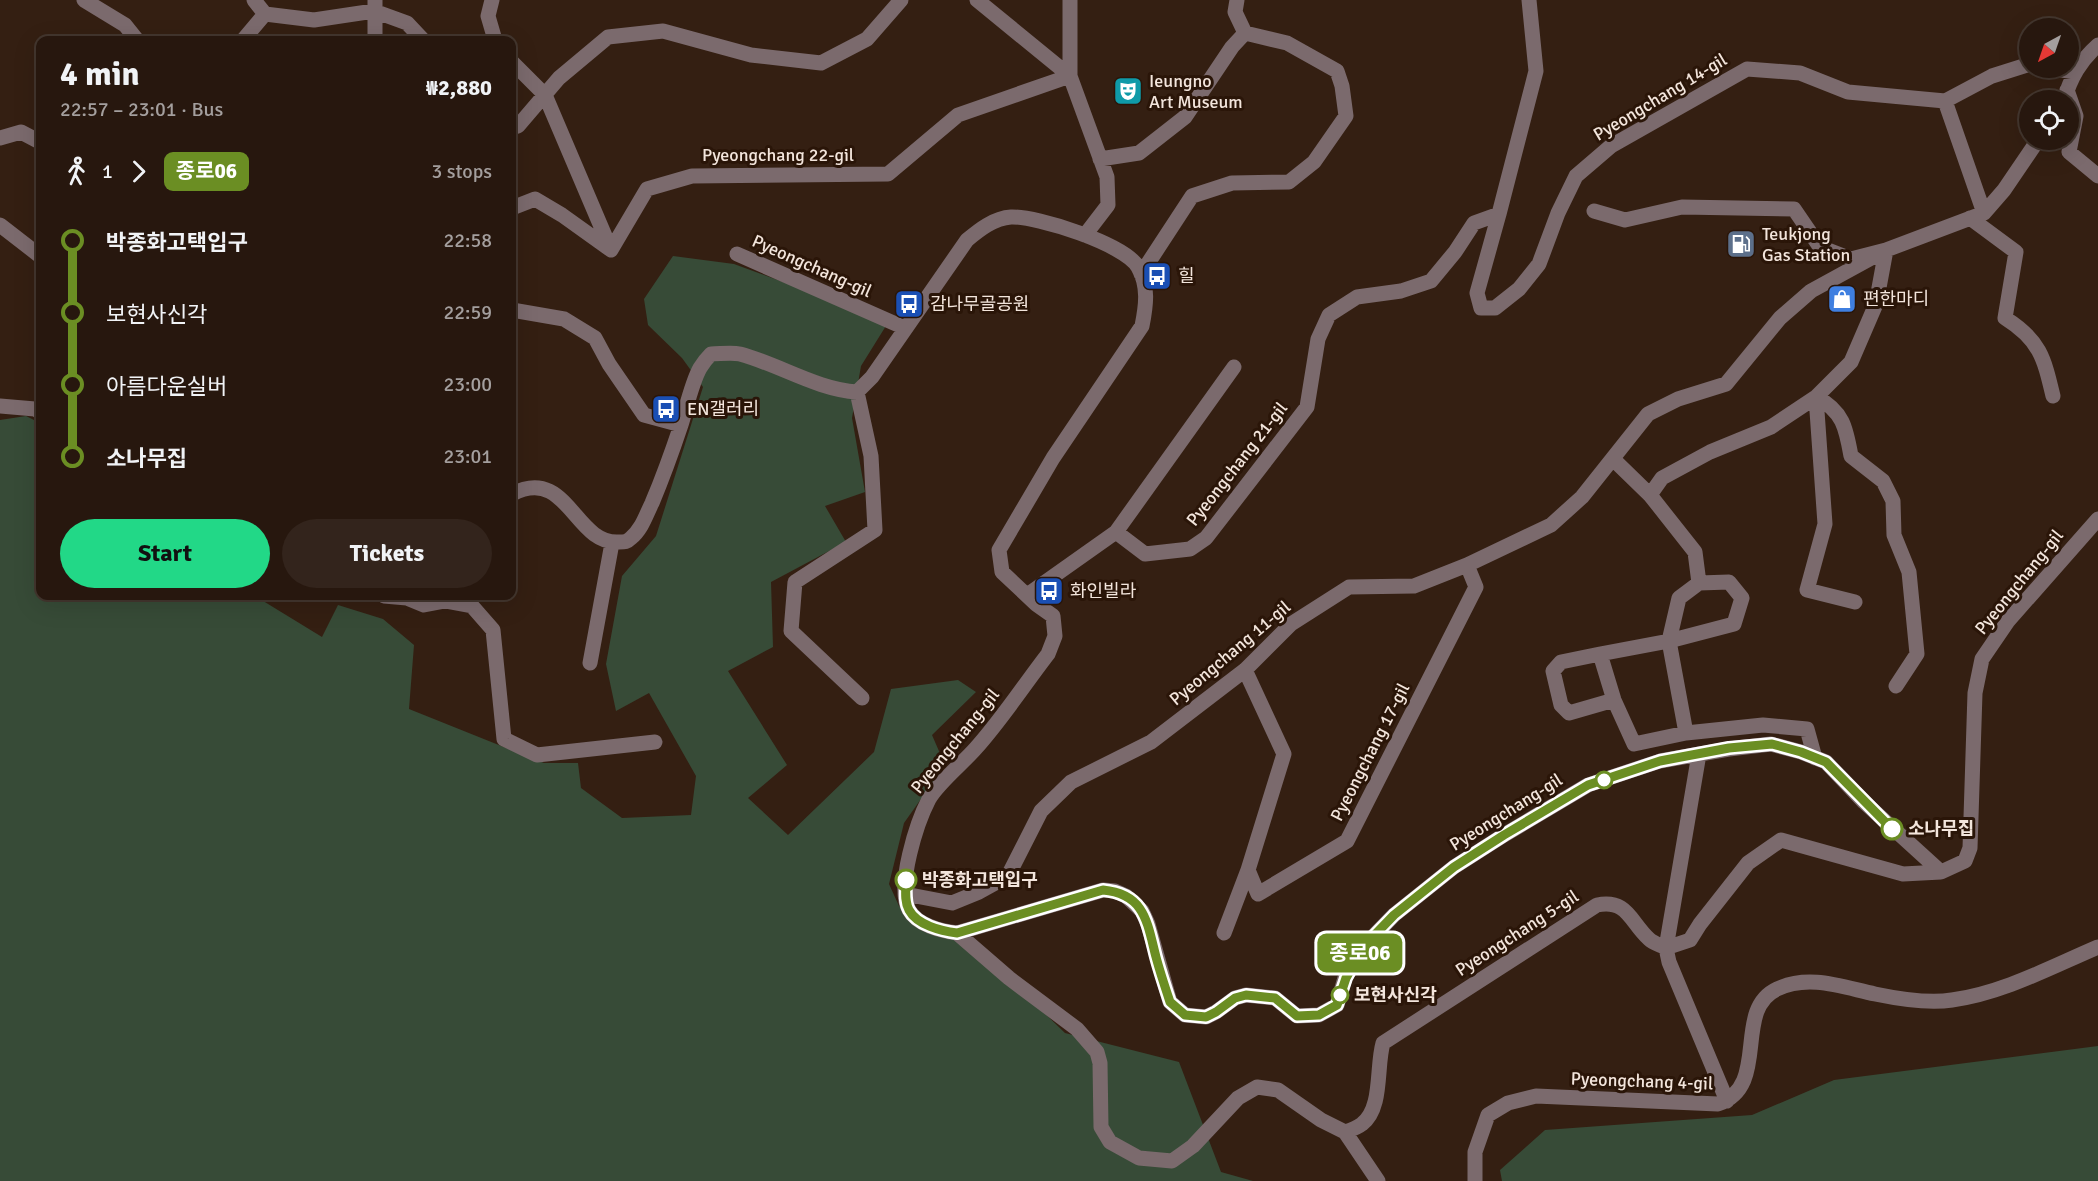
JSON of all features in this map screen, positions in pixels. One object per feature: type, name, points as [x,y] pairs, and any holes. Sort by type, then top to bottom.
[{"type":"street","points":[[84,0],[125,25],[134,36]]},
{"type":"street","points":[[254,0],[265,14],[314,20],[374,6],[407,23],[419,36]]},
{"type":"street","points":[[492,0],[488,15],[494,36]]},
{"type":"street","points":[[977,0],[1070,76]]},
{"type":"street","points":[[1070,0],[1070,76],[1107,177],[1108,205],[1084,235]]},
{"type":"street","points":[[1237,0],[1235,12],[1245,33]]},
{"type":"street","points":[[1499,214],[1536,71],[1529,0]]},
{"type":"street","points":[[516,127],[559,78],[608,37],[663,30],[751,55],[821,63],[867,39],[898,2]]},
{"type":"street","points":[[374,6],[375,36]]},
{"type":"street","points":[[246,36],[265,14]]},
{"type":"street","points":[[1101,159],[1139,153],[1185,117],[1232,47],[1245,33]]},
{"type":"street","points":[[1141,274],[1192,196],[1232,183],[1289,182],[1314,162],[1346,116],[1342,86],[1337,71],[1287,43],[1245,33]]},
{"type":"street","points":[[2079,65],[2084,57],[2098,45]]},
{"type":"street","points":[[516,66],[545,95],[611,250]]},
{"type":"street","points":[[2019,67],[1992,76],[1945,101],[1977,215],[2016,252],[2005,318],[2023,329],[2044,357],[2053,396]]},
{"type":"street","name":"Pyeongchang 14-gil","points":[[1499,214],[1477,293],[1481,308],[1495,308],[1519,289],[1539,264],[1558,213],[1576,176],[1611,146],[1747,69],[1800,73],[1848,92],[1945,101]]},
{"type":"street","name":"Pyeongchang 22-gil","points":[[611,250],[647,189],[692,176],[888,174],[958,115],[1070,76]]},
{"type":"street","points":[[0,138],[21,132],[36,139]]},
{"type":"street","name":"Pyeongchang 11-gil","points":[[905,894],[952,903],[979,892],[1008,876],[1041,812],[1071,782],[1150,742],[1245,670],[1291,624],[1349,587],[1414,586],[1467,565],[1551,525],[1582,497],[1648,414],[1678,399],[1726,384],[1780,318],[1811,291],[1886,250],[1977,215],[2004,190],[2031,150]]},
{"type":"street","points":[[2069,150],[2098,176]]},
{"type":"street","points":[[516,206],[535,199],[611,250]]},
{"type":"street","name":"Pyeongchang 11-gil","points":[[1594,211],[1625,220],[1682,207],[1794,208],[1820,247],[1851,258],[1886,250]]},
{"type":"street","name":"Pyeongchang 21-gil","points":[[1116,532],[1145,554],[1190,549],[1206,538],[1307,407],[1318,339],[1329,315],[1357,297],[1401,291],[1431,281],[1455,252],[1474,223],[1499,214]]},
{"type":"street","points":[[516,492],[521,489],[543,489],[561,498],[572,509],[583,526],[599,539],[612,543],[627,542],[638,532],[665,473],[699,369],[711,354],[737,353],[840,391],[857,392],[872,377],[967,240],[985,226],[1010,217],[1047,223],[1084,235],[1120,252],[1137,265],[1141,274]]},
{"type":"street","points":[[0,225],[36,253]]},
{"type":"street","points":[[1650,495],[1662,478],[1710,452],[1771,427],[1816,397],[1851,362],[1876,304],[1886,250]]},
{"type":"street","name":"Pyeongchang-gil","points":[[737,254],[905,328]]},
{"type":"street","name":"Pyeongchang-gil","points":[[905,894],[907,864],[915,834],[930,797],[976,748],[1048,654],[1055,636],[1053,616],[1036,604],[1002,572],[999,550],[1053,458],[1142,326],[1146,302],[1141,274]]},
{"type":"street","points":[[516,311],[564,319],[595,338],[644,415],[681,426]]},
{"type":"street","points":[[1028,595],[1116,532],[1234,367]]},
{"type":"street","points":[[857,392],[871,456],[875,530],[795,582],[791,631],[862,698]]},
{"type":"street","points":[[1816,397],[1825,524],[1808,590],[1855,602]]},
{"type":"street","points":[[1816,397],[1829,403],[1845,423],[1851,456],[1883,481],[1893,501],[1894,535],[1909,572],[1917,654],[1896,686]]},
{"type":"street","points":[[0,406],[36,410]]},
{"type":"street","points":[[1613,459],[1650,495],[1695,552],[1699,583]]},
{"type":"street","name":"Pyeongchang-gil","points":[[957,933],[1103,890],[1115,891],[1126,896],[1142,911],[1148,924],[1170,1002],[1185,1015],[1206,1017],[1235,998],[1246,995],[1275,998],[1297,1016],[1319,1015],[1337,1005],[1346,978],[1363,947],[1394,915],[1454,867],[1504,835],[1588,785],[1660,761],[1729,748],[1772,744],[1826,762],[1864,802],[1941,872],[1965,861],[1970,848],[1975,693],[1982,659],[2008,621],[2098,519]]},
{"type":"street","points":[[590,663],[612,543]]},
{"type":"street","name":"Pyeongchang 17-gil","points":[[1248,870],[1258,894],[1347,841],[1476,587],[1467,565]]},
{"type":"street","points":[[1614,700],[1569,713],[1561,705],[1553,671],[1561,662],[1669,641],[1734,624],[1742,598],[1729,582],[1699,583],[1679,598],[1669,641],[1686,733]]},
{"type":"street","points":[[415,600],[424,605],[445,601],[472,606],[493,630],[504,739],[537,755],[655,742]]},
{"type":"street","points":[[1600,654],[1614,700],[1634,744],[1686,733],[1763,725],[1807,729],[1815,758]]},
{"type":"street","points":[[1224,933],[1248,870],[1284,754],[1245,670]]},
{"type":"street","points":[[1699,754],[1666,948],[1669,962],[1727,1101]]},
{"type":"street","points":[[1666,948],[1690,940],[1748,863],[1781,840],[1903,874],[1941,872]]},
{"type":"street","points":[[905,894],[912,914],[935,928],[957,933],[1009,978],[1077,1029],[1096,1052],[1100,1063],[1101,1127],[1110,1142],[1139,1158],[1172,1161],[1193,1146],[1238,1098],[1257,1087],[1278,1090],[1321,1120],[1345,1132],[1378,1181]]},
{"type":"street","name":"Pyeongchang 5-gil","points":[[1345,1132],[1365,1122],[1376,1100],[1383,1043],[1597,905],[1610,903],[1626,911],[1650,940],[1666,948]]},
{"type":"street","name":"Pyeongchang 4-gil","points":[[1475,1181],[1475,1152],[1488,1115],[1508,1103],[1536,1096],[1718,1104],[1727,1101],[1743,1085],[1750,1062],[1756,1010],[1773,990],[1792,983],[1820,982],[1914,1000],[1951,1000],[1996,990],[2098,946]]},
{"type":"green space","points":[[673,256],[734,264],[889,321],[861,366],[852,418],[865,492],[825,506],[846,542],[771,582],[773,647],[728,671],[787,765],[748,798],[788,835],[874,752],[891,689],[958,680],[976,692],[932,735],[945,765],[904,823],[889,884],[899,906],[942,934],[952,933],[1033,1002],[1065,1033],[1179,1062],[1221,1172],[1253,1181],[0,1181],[0,420],[26,416],[36,421],[36,600],[262,600],[322,637],[338,605],[383,619],[414,645],[409,709],[544,763],[578,763],[581,788],[622,818],[691,815],[696,776],[649,693],[616,711],[606,664],[622,576],[656,536],[703,387],[682,358],[648,325],[644,299]]},
{"type":"green space","points":[[2098,1046],[2098,1181],[1502,1181],[1500,1170],[1545,1130],[1752,1115],[1834,1080]]},
{"type":"bus line","name":"종로06","points":[[906,880],[905,894],[912,914],[943,932],[957,933],[1103,890],[1115,891],[1126,896],[1142,911],[1148,924],[1156,959],[1170,1002],[1185,1015],[1206,1017],[1235,998],[1246,995],[1275,998],[1297,1016],[1319,1015],[1337,1005],[1346,978],[1363,947],[1394,915],[1454,867],[1588,785],[1660,761],[1729,748],[1772,744],[1801,752],[1826,762],[1892,829]]},
{"type":"place","name":"Ieungno Art Museum","points":[[1128,91]]},
{"type":"place","name":"Teukjong Gas Station","points":[[1741,244]]},
{"type":"place","name":"힐","points":[[1157,276]]},
{"type":"place","name":"편한마디","points":[[1842,299]]},
{"type":"place","name":"감나무골공원","points":[[909,304]]},
{"type":"place","name":"EN갤러리","points":[[666,409]]},
{"type":"place","name":"화인빌라","points":[[1049,591]]},
{"type":"place","name":"소나무집","points":[[1892,829]]},
{"type":"place","name":"박종화고택입구","points":[[906,880]]},
{"type":"place","name":"보현사신각","points":[[1340,995]]}]
